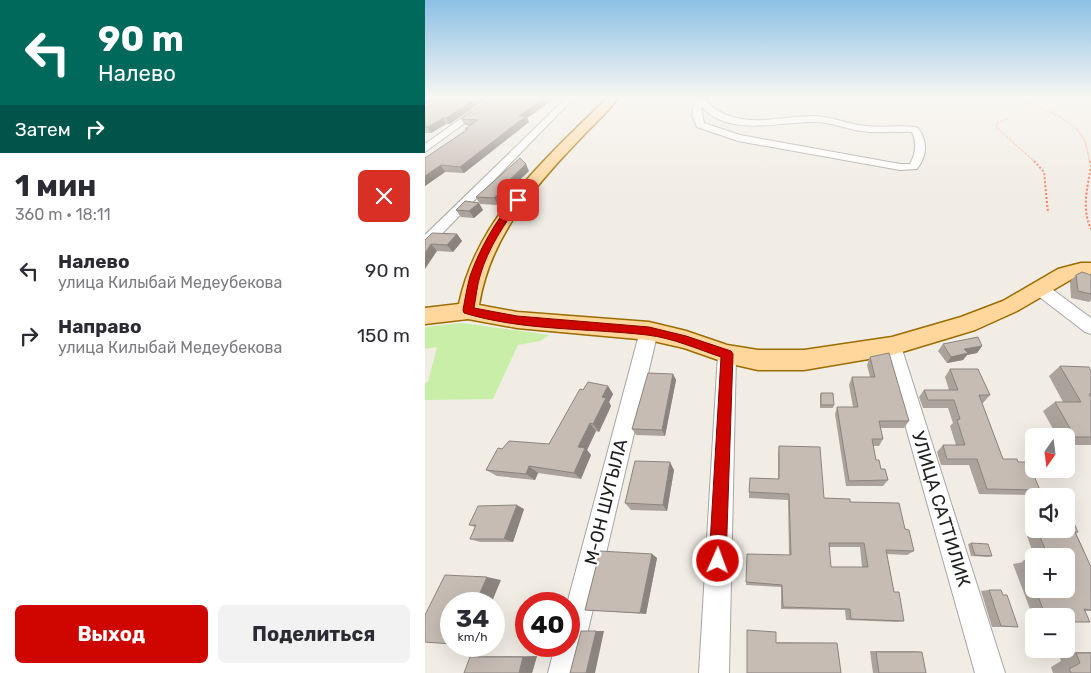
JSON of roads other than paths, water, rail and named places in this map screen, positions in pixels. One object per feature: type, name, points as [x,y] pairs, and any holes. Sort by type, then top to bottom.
[{"type":"main road","points":[[468,310],[475,276],[491,239],[508,212],[544,170],[583,129]]},
{"type":"main road","points":[[425,316],[468,310],[517,320],[649,331],[686,340],[727,354],[758,360],[787,361],[892,346],[967,324],[1010,306],[1065,274],[1081,269],[1091,269]]},
{"type":"street","points":[[425,149],[452,129]]},
{"type":"street","points":[[425,243],[539,129]]},
{"type":"street","points":[[711,129],[738,138],[900,167],[913,167],[918,161],[920,140],[915,130],[912,129]]},
{"type":"street","points":[[1039,288],[1091,327]]},
{"type":"street","name":"М-ОН ШУГЫЛА","points":[[563,673],[649,331]]},
{"type":"street","name":"УЛИЦА САТТИЛИК","points":[[892,346],[990,673]]},
{"type":"street","points":[[714,673],[727,354]]}]
